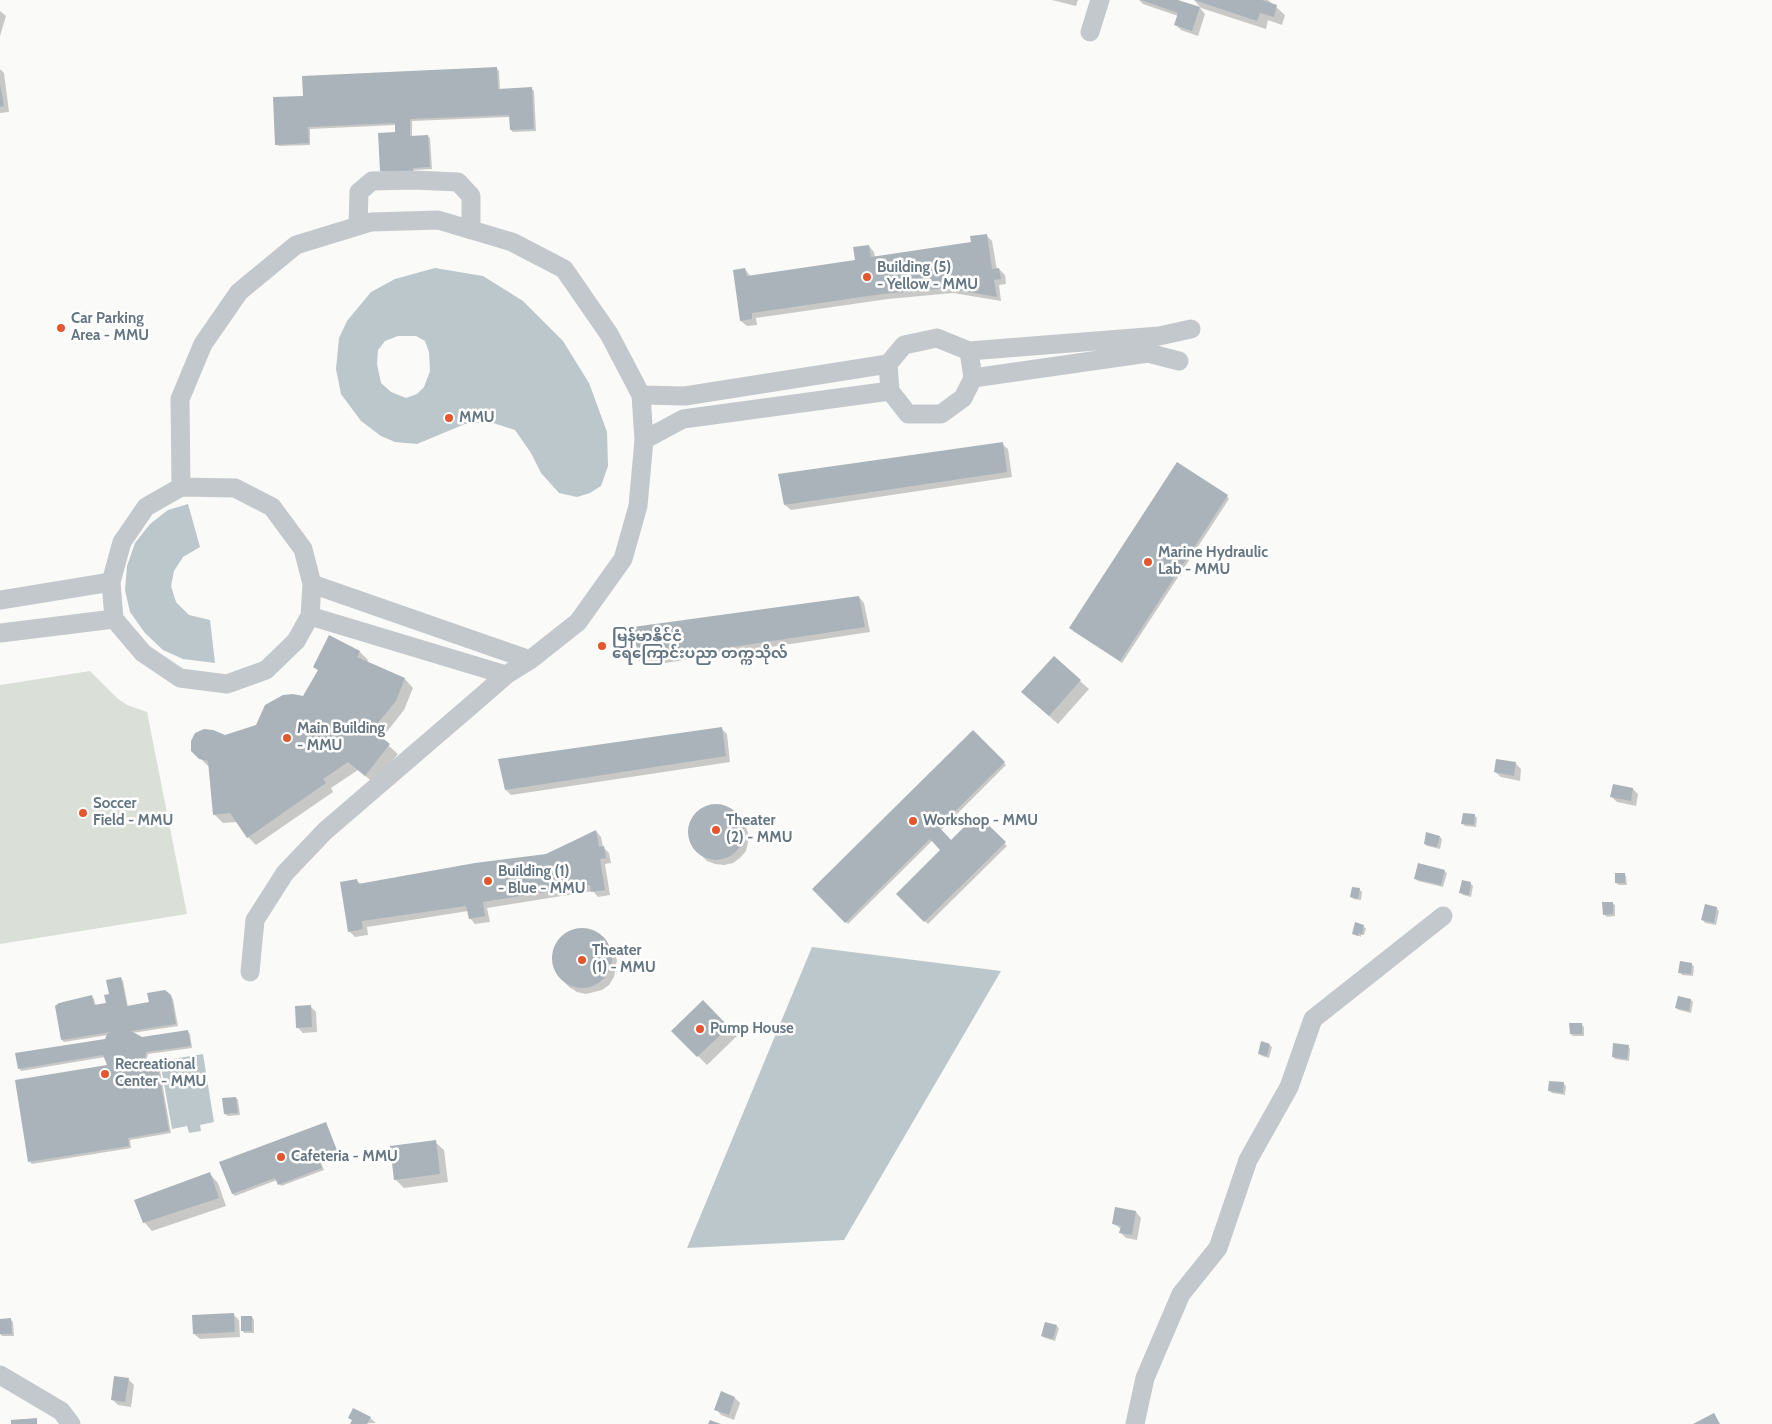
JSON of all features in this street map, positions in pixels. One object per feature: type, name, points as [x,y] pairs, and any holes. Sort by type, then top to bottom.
[{"type":"street","points":[[1090,32],[1100,0]]},
{"type":"street","points":[[358,226],[359,192],[372,181],[413,180],[458,182],[471,196],[471,230]]},
{"type":"street","points":[[180,487],[180,399],[204,344],[239,292],[296,245],[371,222],[438,220],[512,242],[564,269],[609,334],[641,395],[644,440],[638,506],[623,560],[578,622],[530,660],[506,675],[325,831],[285,873],[255,920],[250,972]]},
{"type":"street","points":[[641,395],[685,396],[888,364],[904,345],[937,338],[969,351],[1159,336],[1191,329]]},
{"type":"street","points":[[888,364],[890,391],[908,414],[941,414],[963,398],[973,378],[969,351]]},
{"type":"street","points":[[973,378],[1148,353],[1179,361]]},
{"type":"street","points":[[644,440],[683,419],[890,391]]},
{"type":"street","points":[[180,487],[235,488],[272,507],[303,548],[312,584],[310,616],[296,641],[266,670],[227,684],[180,678],[143,652],[114,619],[111,582],[122,542],[146,506],[180,487]]},
{"type":"street","points":[[0,600],[111,582]]},
{"type":"street","points":[[312,584],[530,660]]},
{"type":"street","points":[[310,616],[506,675]]},
{"type":"street","points":[[0,633],[114,619]]},
{"type":"street","points":[[1135,1424],[1145,1378],[1181,1294],[1218,1248],[1248,1160],[1290,1087],[1313,1019],[1443,916]]},
{"type":"street","points":[[0,1375],[61,1411],[71,1424]]},
{"type":"shaded area","points":[[435,268],[483,276],[523,301],[563,341],[589,383],[607,432],[608,466],[601,486],[590,493],[577,497],[559,493],[541,473],[531,453],[515,430],[490,422],[465,424],[417,444],[395,442],[381,436],[361,421],[341,394],[336,369],[339,338],[347,321],[371,292],[395,279]],"holes":[[[398,336],[416,336],[425,341],[429,352],[430,371],[424,387],[417,394],[406,398],[391,392],[381,383],[377,364],[378,350],[385,341]]]},
{"type":"shaded area","points":[[188,504],[200,547],[183,557],[174,571],[171,586],[176,602],[189,615],[210,620],[215,663],[183,659],[163,650],[145,633],[130,612],[125,590],[127,566],[135,543],[150,524],[168,510]]},
{"type":"shaded area","name":"Soccer Field - MMU","points":[[90,671],[117,698],[127,705],[147,712],[187,914],[0,944],[0,685]]},
{"type":"shaded area","points":[[812,947],[1001,971],[844,1240],[687,1248]]},
{"type":"shaded area","points":[[203,1054],[214,1122],[200,1125],[201,1131],[189,1133],[187,1126],[172,1129],[160,1061]]},
{"type":"building","points":[[1141,0],[1178,0],[1200,7],[1192,31],[1174,25],[1178,13]]},
{"type":"building","points":[[1194,0],[1262,0],[1277,5],[1274,17],[1260,13],[1257,21]]},
{"type":"building","points":[[497,67],[498,89],[532,87],[534,129],[510,130],[509,115],[410,119],[410,136],[428,135],[430,167],[413,168],[413,186],[400,186],[399,171],[380,171],[378,133],[395,132],[395,123],[308,127],[309,143],[275,145],[273,97],[303,96],[302,76]]},
{"type":"building","points":[[0,84],[4,106],[0,107]]},
{"type":"building","name":"Building (5) - Yellow - MMU","points":[[987,234],[992,269],[999,268],[1001,279],[994,280],[997,297],[947,288],[882,294],[752,313],[752,319],[740,321],[733,270],[745,268],[747,276],[855,260],[853,247],[869,245],[871,257],[971,242],[970,236]]},
{"type":"building","points":[[1003,442],[1007,472],[784,505],[778,474]]},
{"type":"building","name":"Marine Hydraulic Lab - MMU","points":[[1177,462],[1228,495],[1120,661],[1069,628]]},
{"type":"building","points":[[859,596],[865,627],[639,661],[633,627]]},
{"type":"building","name":"Main Building - MMU","points":[[329,635],[360,651],[357,657],[405,678],[396,701],[372,730],[390,744],[365,776],[348,762],[323,779],[326,783],[247,838],[230,813],[213,815],[208,761],[199,759],[191,751],[191,741],[195,733],[204,729],[213,730],[225,735],[256,725],[265,705],[283,695],[303,696],[318,670],[313,667]]},
{"type":"building","points":[[1054,656],[1081,680],[1049,716],[1021,692]]},
{"type":"building","points":[[722,727],[726,756],[505,790],[498,759]]},
{"type":"building","name":"Workshop - MMU","points":[[973,730],[1005,762],[939,827],[951,840],[977,814],[1006,842],[924,922],[896,894],[940,850],[930,839],[845,923],[812,889]]},
{"type":"building","points":[[1496,759],[1516,762],[1514,776],[1494,772]]},
{"type":"building","points":[[1613,784],[1633,788],[1631,801],[1610,797]]},
{"type":"building","name":"Theater (2) - MMU","points":[[716,804],[727,806],[736,812],[742,821],[744,832],[742,843],[736,852],[727,858],[716,860],[705,858],[696,852],[690,843],[688,832],[690,821],[696,812],[705,806]]},
{"type":"building","points":[[1463,813],[1475,814],[1474,825],[1461,824]]},
{"type":"building","name":"Building (1) - Blue - MMU","points":[[596,830],[599,847],[604,846],[606,858],[600,859],[605,890],[591,892],[590,885],[483,902],[485,916],[469,919],[466,906],[362,921],[363,929],[348,932],[340,882],[357,879],[358,884],[475,863],[546,854]]},
{"type":"building","points":[[1426,832],[1440,836],[1437,847],[1424,844]]},
{"type":"building","points":[[1418,863],[1445,870],[1441,885],[1414,879]]},
{"type":"building","points":[[1615,873],[1625,873],[1625,883],[1615,883]]},
{"type":"building","points":[[1462,880],[1471,882],[1469,895],[1459,893]]},
{"type":"building","points":[[1352,887],[1360,888],[1358,899],[1350,897]]},
{"type":"building","points":[[1602,902],[1613,902],[1613,914],[1603,915]]},
{"type":"building","points":[[1705,904],[1717,907],[1714,923],[1701,920]]},
{"type":"building","points":[[1355,922],[1364,925],[1362,934],[1359,933],[1358,936],[1352,934]]},
{"type":"building","name":"Theater (1) - MMU","points":[[576,928],[588,928],[599,933],[607,941],[612,952],[610,970],[599,983],[588,988],[576,988],[565,983],[557,975],[552,964],[552,952],[557,941],[565,933]]},
{"type":"building","points":[[1680,961],[1692,963],[1691,974],[1678,973]]},
{"type":"building","name":"Recreational Center - MMU","points":[[121,977],[127,1006],[149,1002],[147,993],[165,990],[171,995],[176,1024],[131,1031],[142,1037],[188,1030],[191,1046],[146,1052],[142,1063],[157,1061],[169,1131],[128,1138],[129,1146],[28,1162],[15,1080],[107,1065],[103,1055],[18,1069],[15,1053],[105,1039],[107,1034],[111,1032],[61,1040],[55,1006],[59,1003],[92,995],[94,1005],[106,1003],[104,995],[109,994],[106,980]]},
{"type":"building","points":[[1678,996],[1691,999],[1689,1011],[1675,1008]]},
{"type":"building","name":"Pump House","points":[[703,1000],[729,1027],[697,1057],[671,1031]]},
{"type":"building","points":[[311,1005],[312,1027],[296,1028],[295,1006]]},
{"type":"building","points":[[1569,1023],[1582,1023],[1582,1034],[1570,1034]]},
{"type":"building","points":[[1261,1041],[1270,1044],[1267,1056],[1258,1054]]},
{"type":"building","points":[[1613,1043],[1629,1045],[1627,1059],[1612,1057]]},
{"type":"building","points":[[1549,1081],[1564,1082],[1563,1093],[1548,1091]]},
{"type":"building","points":[[236,1097],[238,1113],[224,1114],[222,1098]]},
{"type":"building","name":"Cafeteria - MMU","points":[[326,1122],[338,1153],[319,1160],[322,1168],[278,1185],[275,1178],[232,1194],[219,1162]]},
{"type":"building","points":[[436,1140],[440,1174],[394,1180],[390,1146]]},
{"type":"building","points":[[210,1172],[219,1198],[143,1223],[134,1200]]},
{"type":"building","points":[[1115,1207],[1136,1211],[1132,1235],[1119,1233],[1121,1226],[1112,1224]]},
{"type":"building","points":[[234,1313],[235,1332],[193,1334],[192,1315]]},
{"type":"building","points":[[241,1316],[252,1316],[252,1331],[241,1331]]},
{"type":"building","points":[[11,1318],[12,1334],[0,1334],[0,1319]]},
{"type":"building","points":[[1045,1322],[1057,1325],[1053,1339],[1041,1336]]},
{"type":"building","points":[[114,1376],[129,1378],[125,1402],[111,1400]]},
{"type":"building","points":[[721,1391],[735,1397],[729,1415],[714,1410]]},
{"type":"building","points":[[353,1408],[371,1417],[367,1424],[350,1424],[352,1420],[348,1418]]},
{"type":"building","points":[[1714,1413],[1720,1424],[1693,1424]]},
{"type":"building","points":[[37,1418],[37,1424],[11,1424],[11,1420]]},
{"type":"building","points":[[710,1420],[721,1424],[708,1424]]},
{"type":"place","name":"Building (5) - Yellow - MMU","points":[[867,277]]},
{"type":"place","name":"Car Parking Area - MMU","points":[[61,328]]},
{"type":"place","name":"MMU","points":[[449,418]]},
{"type":"place","name":"Marine Hydraulic Lab - MMU","points":[[1148,562]]},
{"type":"place","name":"မြန်မာနိုင်ငံ ရေကြောင်းပညာ တက္ကသိုလ်","points":[[602,646]]},
{"type":"place","name":"Main Building - MMU","points":[[287,738]]},
{"type":"place","name":"Soccer Field - MMU","points":[[83,813]]},
{"type":"place","name":"Workshop - MMU","points":[[913,821]]},
{"type":"place","name":"Theater (2) - MMU","points":[[716,830]]},
{"type":"place","name":"Building (1) - Blue - MMU","points":[[488,881]]},
{"type":"place","name":"Theater (1) - MMU","points":[[582,960]]},
{"type":"place","name":"Pump House","points":[[700,1029]]},
{"type":"place","name":"Recreational Center - MMU","points":[[105,1074]]},
{"type":"place","name":"Cafeteria - MMU","points":[[281,1157]]}]
